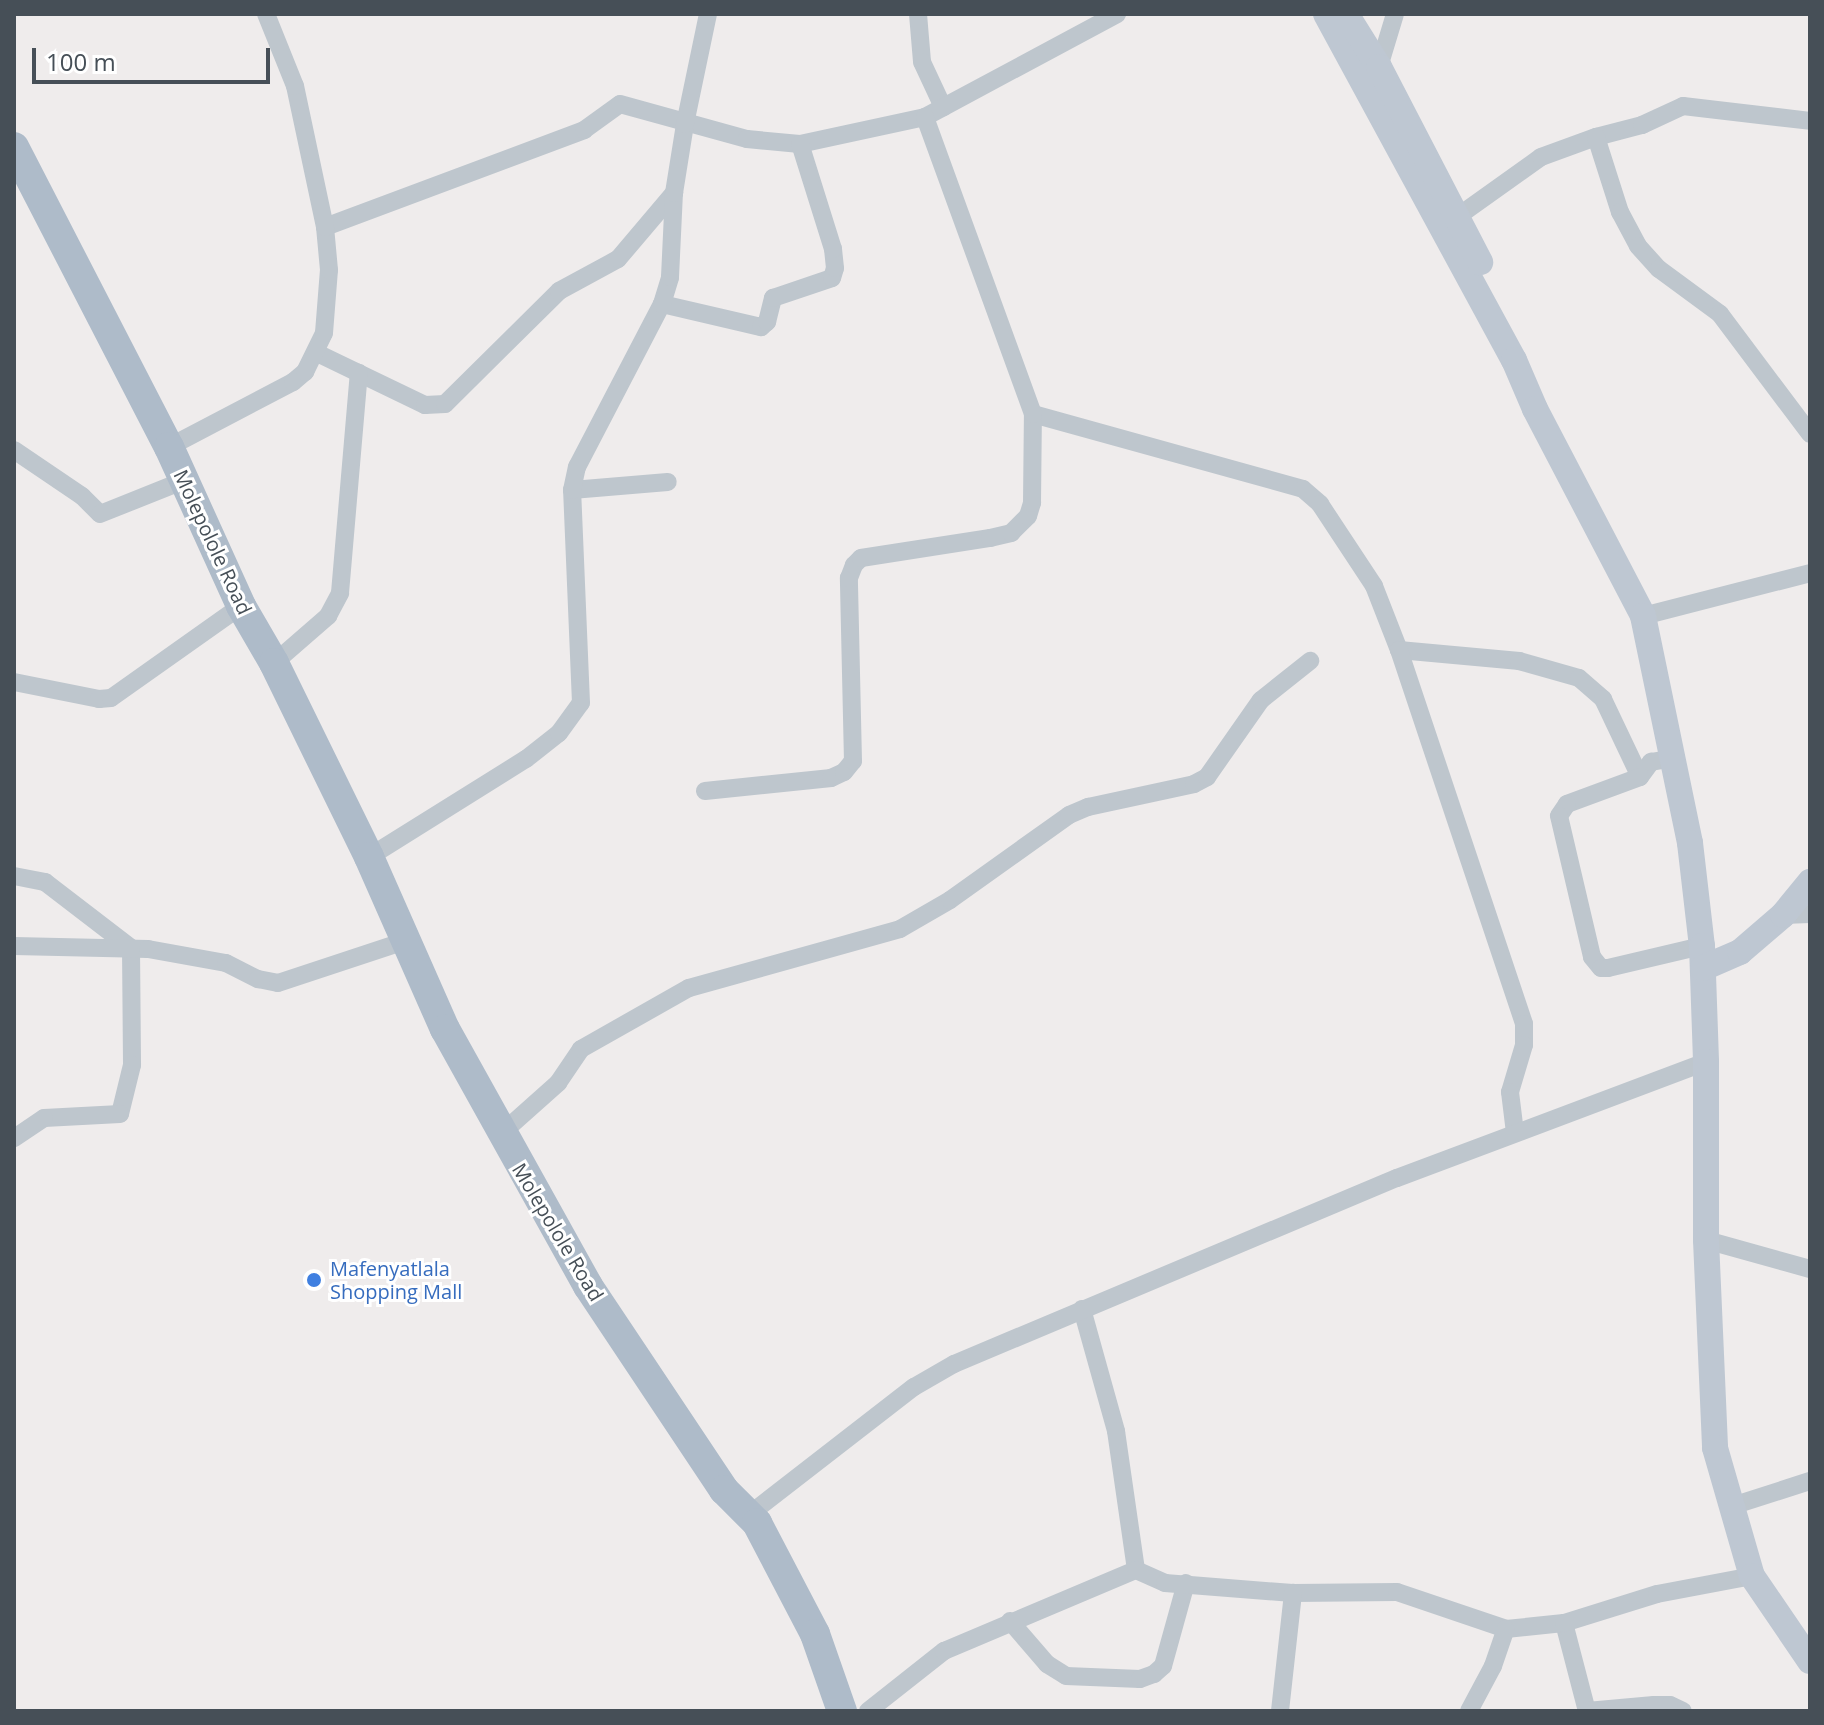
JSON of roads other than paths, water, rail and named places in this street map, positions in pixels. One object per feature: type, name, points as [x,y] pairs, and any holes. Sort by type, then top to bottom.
[{"type":"main road","name":"Molepolole Road","points":[[14,147],[169,447],[241,606],[274,663],[369,857],[445,1029],[588,1286],[724,1490],[746,1509]]},
{"type":"main road","name":"Molepolole Road","points":[[408,940],[426,965],[512,1124],[736,1483],[746,1509],[815,1634],[842,1711]]},
{"type":"street","points":[[169,447],[293,382],[305,372],[317,353],[328,313],[329,270],[325,227],[295,86],[266,14]]},
{"type":"street","points":[[369,857],[526,759],[559,733],[573,718],[581,703],[572,490],[577,467],[662,304],[670,277],[674,193],[708,14]]},
{"type":"street","points":[[918,14],[922,62],[943,107]]},
{"type":"street","points":[[325,227],[584,130],[620,104],[747,139],[800,144],[925,117],[1117,14]]},
{"type":"street","points":[[1326,14],[1372,73]]},
{"type":"street","points":[[1346,14],[1372,73],[1448,220],[1535,409],[1643,616],[1690,843],[1702,957],[1706,1062],[1706,1240],[1715,1448],[1752,1576],[1810,1661]]},
{"type":"street","points":[[1372,73],[1395,14]]},
{"type":"street","points":[[1448,220],[1541,157],[1596,137],[1642,125],[1683,106],[1810,121]]},
{"type":"street","points":[[705,791],[831,778],[844,772],[853,761],[855,746],[849,578],[854,565],[868,555],[1011,533],[1022,524],[1032,503],[1033,414],[925,117]]},
{"type":"street","points":[[1596,137],[1620,212],[1638,246],[1659,269],[1720,314],[1810,434]]},
{"type":"street","points":[[662,304],[761,327],[767,322],[773,298],[832,278],[835,268],[833,249],[800,144]]},
{"type":"street","points":[[317,353],[425,405],[445,404],[559,291],[618,259],[674,193]]},
{"type":"street","points":[[274,663],[328,616],[340,593],[359,373]]},
{"type":"street","points":[[1033,414],[1303,489],[1313,495],[1374,586],[1399,650],[1524,1024],[1526,1037],[1510,1092],[1515,1133]]},
{"type":"street","points":[[14,450],[82,496],[100,514],[185,480]]},
{"type":"street","points":[[572,490],[668,482]]},
{"type":"street","points":[[1643,616],[1810,573]]},
{"type":"street","points":[[14,682],[99,699],[111,698],[241,606]]},
{"type":"street","points":[[1399,650],[1519,661],[1579,678],[1603,699],[1640,777]]},
{"type":"street","points":[[512,1124],[558,1083],[581,1049],[689,988],[737,972],[870,940],[900,929],[950,900],[1069,815],[1088,807],[1194,784],[1207,777],[1261,700],[1310,661]]},
{"type":"street","points":[[1674,758],[1651,762],[1640,777],[1567,804],[1559,816],[1592,957],[1601,968],[1740,952],[1783,915],[1810,882]]},
{"type":"street","points":[[14,876],[31,876],[45,882],[131,948]]},
{"type":"street","points":[[1783,915],[1810,914]]},
{"type":"street","points":[[14,946],[131,948],[226,963],[258,979],[278,983],[408,940]]},
{"type":"street","points":[[14,1138],[44,1118],[120,1114],[132,1065],[131,948]]},
{"type":"street","points":[[746,1509],[933,1375],[1082,1309],[1515,1133],[1706,1062]]},
{"type":"street","points":[[1706,1240],[1810,1269]]},
{"type":"street","points":[[1082,1309],[1116,1431],[1136,1570]]},
{"type":"street","points":[[1732,1506],[1810,1481]]},
{"type":"street","points":[[868,1711],[944,1651],[1136,1570],[1165,1583],[1293,1593],[1397,1592],[1506,1629],[1564,1623],[1657,1594],[1752,1576]]},
{"type":"street","points":[[1010,1621],[1047,1664],[1066,1676],[1140,1679],[1154,1674],[1163,1666],[1186,1583]]},
{"type":"street","points":[[1280,1711],[1293,1593]]},
{"type":"street","points":[[1564,1623],[1587,1711],[1654,1705],[1670,1705],[1683,1711]]},
{"type":"street","points":[[1469,1711],[1493,1666],[1506,1629]]},
{"type":"place","name":"Mafenyatlala Shopping Mall","points":[[314,1280]]}]
